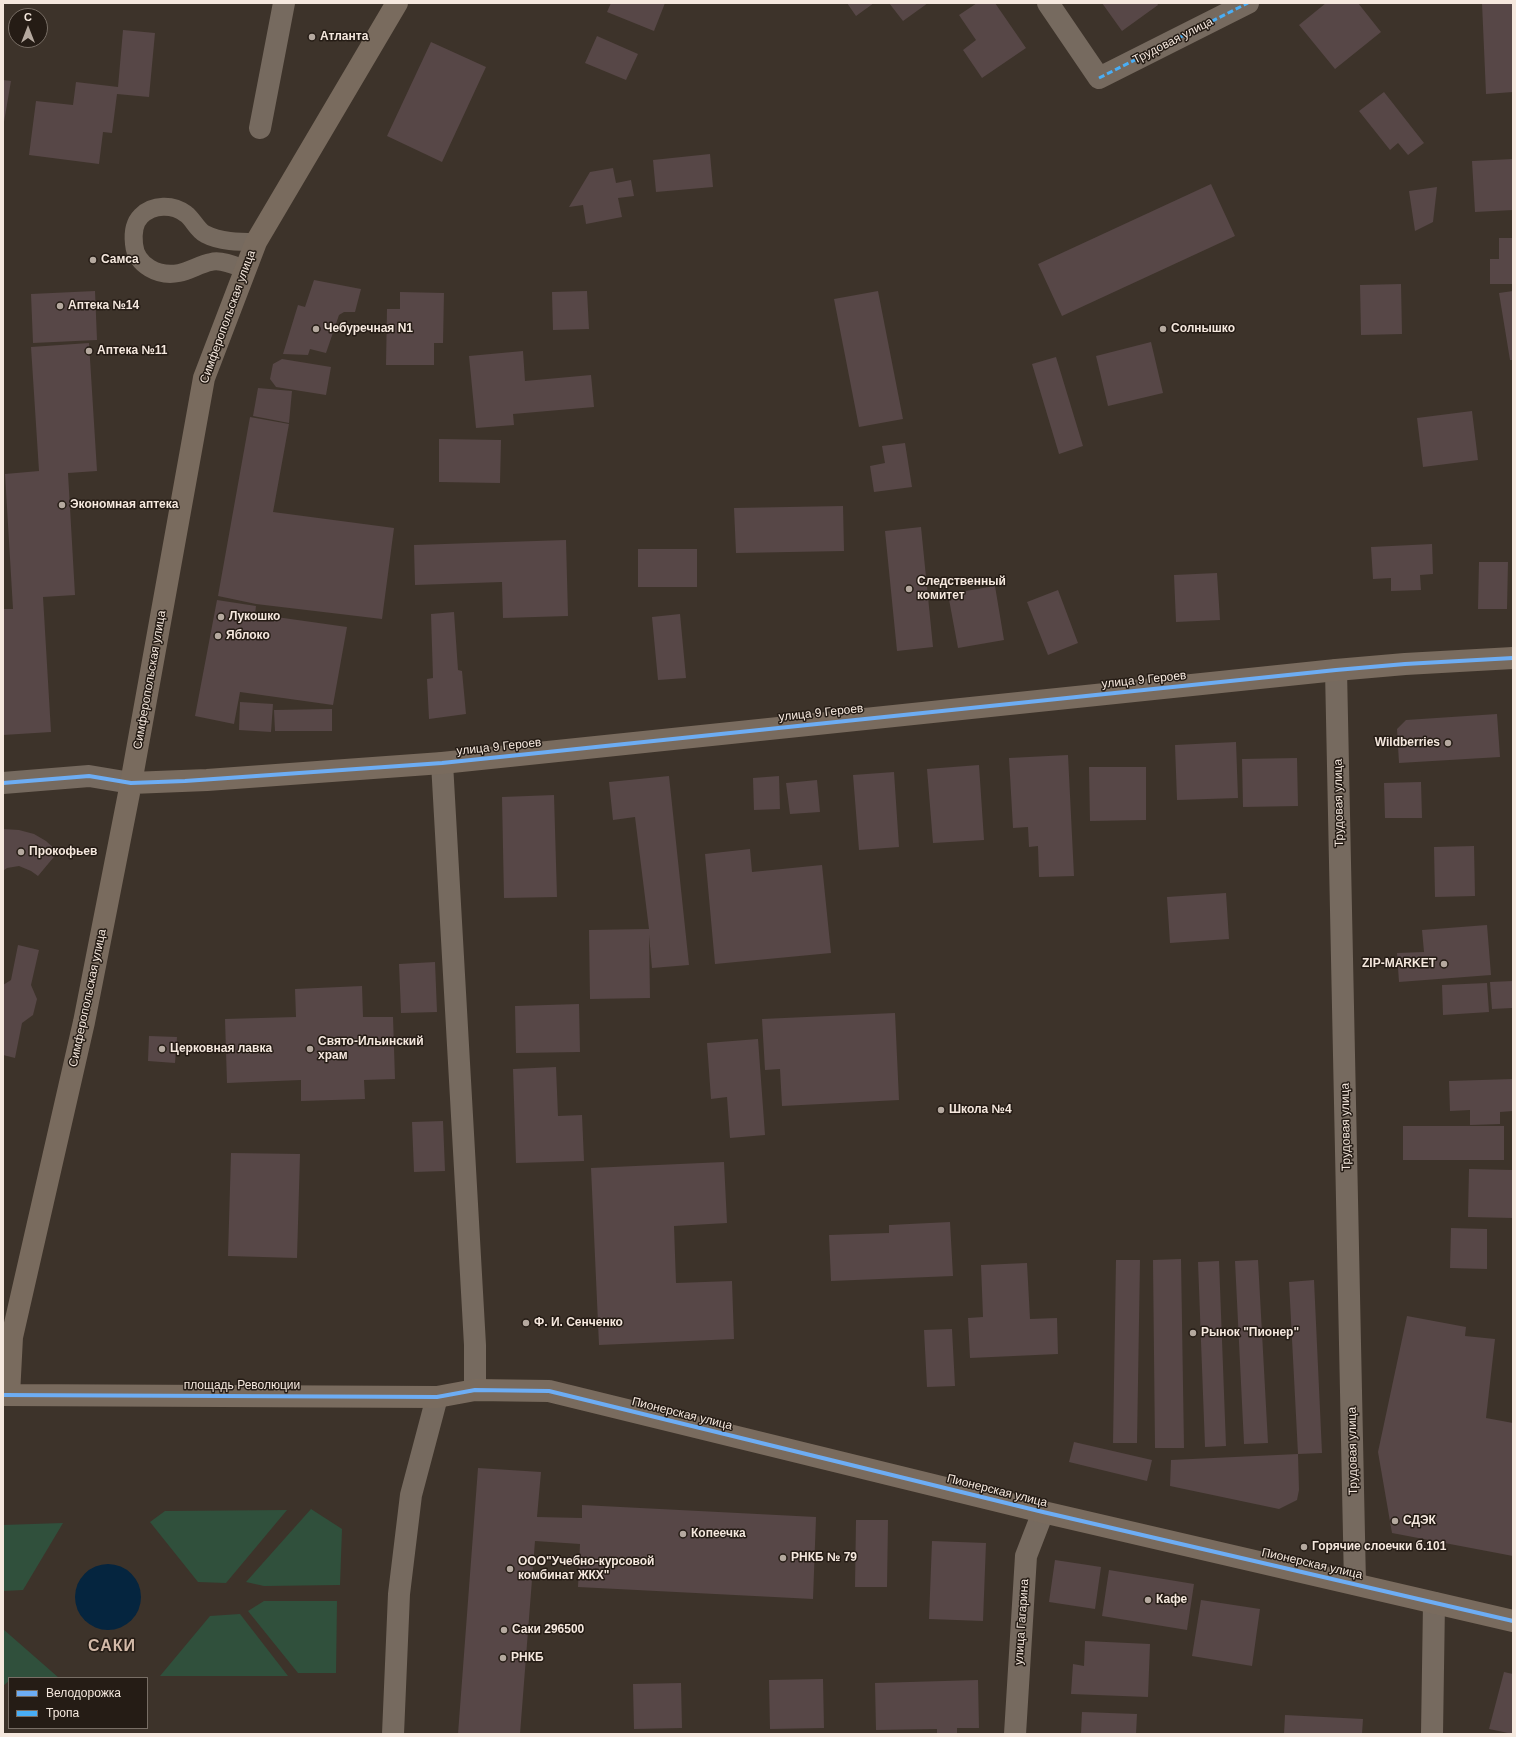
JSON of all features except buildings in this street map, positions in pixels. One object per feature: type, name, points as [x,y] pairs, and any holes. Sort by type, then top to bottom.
[{"type":"street","points":[[260,128],[284,3]]},
{"type":"street","name":"Симферопольская улица","points":[[6,1395],[12,1337],[84,1022],[132,783],[204,378],[239,283],[246,270],[256,242],[397,3]]},
{"type":"street","name":"Трудовая улица","points":[[1048,3],[1099,78],[1248,3]]},
{"type":"street","name":"улица 9 Героев","points":[[132,783],[207,780],[442,763],[1336,670],[1405,664],[1513,658]]},
{"type":"street","name":"Трудовая улица","points":[[1336,670],[1356,1584]]},
{"type":"street","points":[[442,763],[474,1337],[475,1390]]},
{"type":"street","points":[[3,783],[89,776],[132,783]]},
{"type":"street","name":"Пионерская улица","points":[[475,1390],[549,1391],[1043,1512],[1513,1621]]},
{"type":"street","name":"площадь Революции","points":[[6,1395],[437,1397],[475,1390]]},
{"type":"street","points":[[393,1734],[399,1594],[411,1495],[437,1397]]},
{"type":"street","name":"улица Гагарина","points":[[1015,1734],[1026,1556],[1043,1512]]},
{"type":"street","points":[[1432,1734],[1434,1603]]},
{"type":"lane","points":[[246,270],[228,264],[212,262],[178,274],[156,272],[145,267],[134,251],[133,233],[140,216],[154,208],[167,206],[186,214],[204,234],[231,242],[256,242]]},
{"type":"green space","points":[[311,1509],[342,1529],[340,1585],[264,1586],[246,1582]]},
{"type":"green space","points":[[287,1510],[226,1583],[198,1582],[150,1522],[165,1511]]},
{"type":"green space","points":[[63,1523],[23,1590],[3,1591],[3,1525]]},
{"type":"green space","points":[[264,1601],[337,1601],[336,1673],[298,1673],[248,1611]]},
{"type":"green space","points":[[240,1614],[288,1676],[160,1676],[210,1616]]},
{"type":"green space","points":[[3,1629],[58,1677],[8,1677],[8,1682],[3,1686]]},
{"type":"water","points":[[101,1564],[115,1564],[127,1569],[136,1578],[141,1590],[139,1610],[132,1621],[115,1630],[101,1630],[89,1625],[80,1616],[75,1604],[75,1590],[80,1578],[89,1569]]},
{"type":"marked path","points":[[1099,78],[1248,3]]},
{"type":"cycle path","points":[[3,783],[89,776],[131,783],[185,781],[442,763],[1336,670],[1405,664],[1513,658]]},
{"type":"cycle path","points":[[3,1395],[437,1397],[475,1390],[549,1391],[1043,1512],[1513,1621]]},
{"type":"place","name":"Атланта","points":[[312,37]]},
{"type":"place","name":"Самса","points":[[93,260]]},
{"type":"place","name":"Аптека №14","points":[[60,306]]},
{"type":"place","name":"Чебуречная N1","points":[[316,329]]},
{"type":"place","name":"Солнышко","points":[[1163,329]]},
{"type":"place","name":"Аптека №11","points":[[89,351]]},
{"type":"place","name":"Экономная аптека","points":[[62,505]]},
{"type":"place","name":"Следственный комитет","points":[[909,589]]},
{"type":"place","name":"Лукошко","points":[[221,617]]},
{"type":"place","name":"Яблоко","points":[[218,636]]},
{"type":"place","name":"Wildberries","points":[[1448,743]]},
{"type":"place","name":"Прокофьев","points":[[21,852]]},
{"type":"place","name":"ZIP-MARKET","points":[[1444,964]]},
{"type":"place","name":"Церковная лавка","points":[[162,1049]]},
{"type":"place","name":"Свято-Ильинский храм","points":[[310,1049]]},
{"type":"place","name":"Школа №4","points":[[941,1110]]},
{"type":"place","name":"Ф. И. Сенченко","points":[[526,1323]]},
{"type":"place","name":"Рынок \"Пионер\"","points":[[1193,1333]]},
{"type":"place","name":"СДЭК","points":[[1395,1521]]},
{"type":"place","name":"Копеечка","points":[[683,1534]]},
{"type":"place","name":"Горячие слоечки б.101","points":[[1304,1547]]},
{"type":"place","name":"РНКБ № 79","points":[[783,1558]]},
{"type":"place","name":"ООО\"Учебно-курсовой комбинат ЖКХ\"","points":[[510,1569]]},
{"type":"place","name":"Кафе","points":[[1148,1600]]},
{"type":"place","name":"Саки 296500","points":[[504,1630]]},
{"type":"place","name":"РНКБ","points":[[503,1658]]},
{"type":"district","name":"САКИ","points":[[112,1647]]}]
